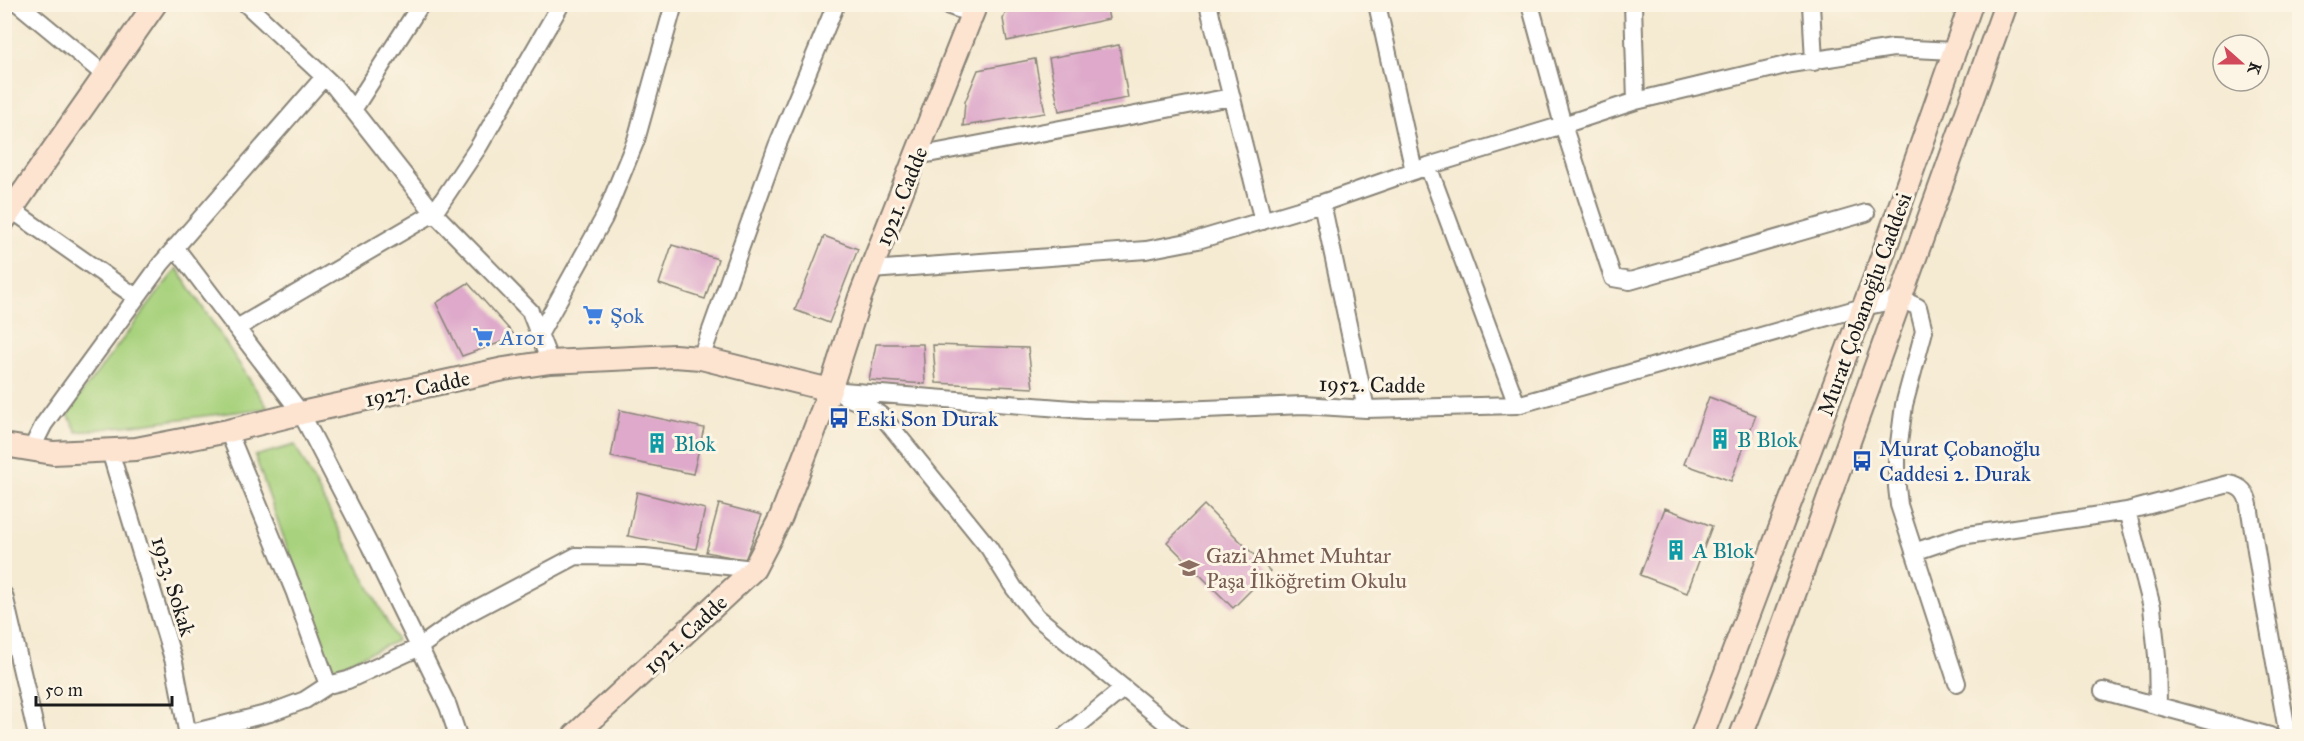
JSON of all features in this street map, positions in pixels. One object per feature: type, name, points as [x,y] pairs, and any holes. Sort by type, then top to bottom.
[{"type":"main road","points":[[8,215],[155,4]]},
{"type":"main road","name":"Murat Çobanoğlu Caddesi","points":[[1702,736],[1863,307],[1971,4]]},
{"type":"main road","name":"Murat Çobanoğlu Caddesi","points":[[1741,736],[2007,4]]},
{"type":"main road","name":"1921. Cadde","points":[[574,736],[754,569],[781,518],[830,390],[871,270],[974,9]]},
{"type":"main road","name":"1927. Cadde","points":[[4,445],[53,453],[136,449],[228,431],[504,369],[550,362],[674,356],[701,358],[830,390]]},
{"type":"street","points":[[19,4],[105,75]]},
{"type":"street","points":[[246,4],[334,86],[434,213],[530,311],[550,362]]},
{"type":"street","points":[[353,110],[421,4]]},
{"type":"street","points":[[237,328],[434,213],[479,146],[561,4]]},
{"type":"street","points":[[539,334],[604,218],[636,140],[674,4]]},
{"type":"street","points":[[701,358],[777,146],[836,4]]},
{"type":"street","points":[[944,4],[974,9]]},
{"type":"street","points":[[1208,4],[1263,221]]},
{"type":"street","points":[[1377,4],[1421,168],[1517,405]]},
{"type":"street","points":[[1530,4],[1563,125],[1613,278],[1630,281],[1866,213]]},
{"type":"street","points":[[1632,4],[1636,101]]},
{"type":"street","points":[[1811,4],[1814,62]]},
{"type":"street","points":[[871,270],[1146,250],[1198,240],[1322,203],[1421,168],[1636,101],[1790,64],[1893,48],[1954,51]]},
{"type":"street","points":[[31,450],[44,424],[136,297],[176,247],[324,77]]},
{"type":"street","points":[[917,156],[1232,97]]},
{"type":"street","points":[[1322,203],[1366,409]]},
{"type":"street","points":[[8,215],[136,297]]},
{"type":"street","points":[[176,247],[301,413],[370,546],[448,706],[458,736]]},
{"type":"street","points":[[1900,299],[1918,307],[1924,331],[1904,405],[1897,459],[1899,505],[1957,683]]},
{"type":"street","name":"1952. Cadde","points":[[830,390],[1085,410],[1156,411],[1303,405],[1366,409],[1517,405],[1863,307],[1900,299]]},
{"type":"street","points":[[830,390],[866,405],[883,417],[989,548],[1014,588],[1037,617],[1182,736]]},
{"type":"street","points":[[228,431],[295,593],[328,685]]},
{"type":"street","name":"1923. Sokak","points":[[110,451],[174,662],[188,735]]},
{"type":"street","points":[[1914,552],[1961,536],[2127,511],[2229,484],[2239,487],[2246,495],[2288,736]]},
{"type":"street","points":[[2127,511],[2152,607],[2157,656],[2158,705]]},
{"type":"street","points":[[188,735],[270,713],[305,700],[328,685],[348,680],[418,648],[463,616],[576,556],[645,557],[754,569]]},
{"type":"street","points":[[4,595],[37,736]]},
{"type":"street","points":[[1065,736],[1124,688]]},
{"type":"street","points":[[2103,691],[2270,736]]},
{"type":"green space","points":[[177,268],[268,408],[77,432],[67,412]]},
{"type":"green space","points":[[295,445],[397,641],[330,670],[255,456]]},
{"type":"building","points":[[1009,4],[1106,4],[1109,19],[1007,41],[1003,19]]},
{"type":"building","points":[[1119,45],[1128,98],[1059,111],[1049,58]]},
{"type":"building","points":[[1035,59],[1045,113],[963,126],[965,102],[978,70]]},
{"type":"building","points":[[824,236],[858,249],[829,323],[795,310]]},
{"type":"building","points":[[672,245],[718,259],[705,299],[659,284]]},
{"type":"building","points":[[468,283],[516,337],[462,356],[436,303]]},
{"type":"building","points":[[876,344],[923,344],[925,384],[869,380]]},
{"type":"building","points":[[933,345],[1028,348],[1033,388],[936,383]]},
{"type":"building","name":"B Blok","points":[[1709,397],[1756,415],[1731,481],[1684,464]]},
{"type":"building","name":"Blok","points":[[620,410],[704,428],[693,474],[611,457]]},
{"type":"building","name":"Blok","points":[[637,492],[705,509],[696,549],[628,536]]},
{"type":"building","name":"Blok","points":[[719,504],[762,515],[745,560],[706,552]]},
{"type":"building","points":[[1204,505],[1270,571],[1233,608],[1167,542]]},
{"type":"building","name":"A Blok","points":[[1665,508],[1712,526],[1687,593],[1640,575]]},
{"type":"place","name":"Şok","points":[[593,315]]},
{"type":"place","name":"A101","points":[[483,337]]},
{"type":"place","name":"Eski Son Durak","points":[[839,418]]},
{"type":"place","name":"B Blok","points":[[1720,439]]},
{"type":"place","name":"Blok","points":[[657,443]]},
{"type":"place","name":"Murat Çobanoğlu Caddesi 2. Durak","points":[[1862,461]]},
{"type":"place","name":"A Blok","points":[[1676,550]]},
{"type":"place","name":"Gazi Ahmet Muhtar Paşa İlköğretim Okulu","points":[[1189,568]]}]
